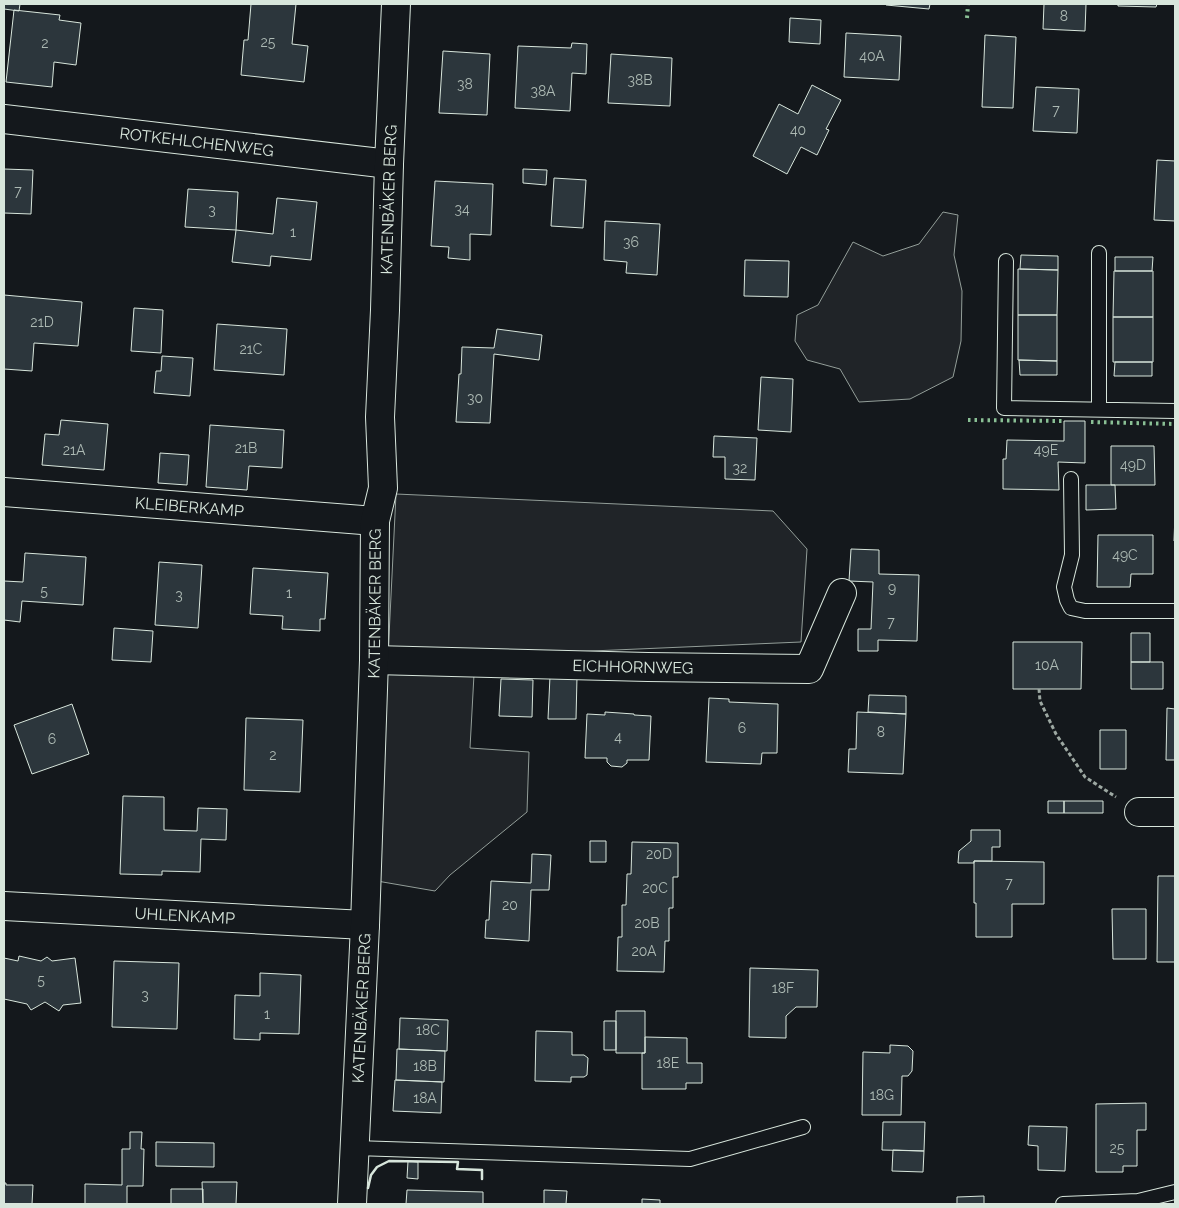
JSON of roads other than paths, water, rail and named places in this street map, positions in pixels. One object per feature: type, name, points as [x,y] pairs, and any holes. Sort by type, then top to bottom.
[{"type":"street","name":"KATENBÄKER BERG","points":[[352,1204],[365,924],[374,660],[375,521],[383,488],[380,417],[396,4]]},
{"type":"street","name":"ROTKEHLCHENWEG","points":[[4,119],[389,164]]},
{"type":"street","name":"KLEIBERKAMP","points":[[4,492],[375,521]]},
{"type":"street","name":"EICHHORNWEG","points":[[374,660],[808,669],[842,593]]},
{"type":"street","points":[[1139,812],[1175,812]]},
{"type":"street","name":"UHLENKAMP","points":[[4,906],[365,924]]},
{"type":"lane","points":[[1099,253],[1099,409]]},
{"type":"lane","points":[[1006,261],[1004,408],[1175,411]]},
{"type":"lane","points":[[1071,479],[1072,555],[1064,587],[1067,600],[1072,608],[1085,611],[1175,611]]},
{"type":"lane","points":[[355,1148],[690,1159],[803,1126]]},
{"type":"lane","points":[[1063,1204],[1138,1201],[1175,1192]]}]
